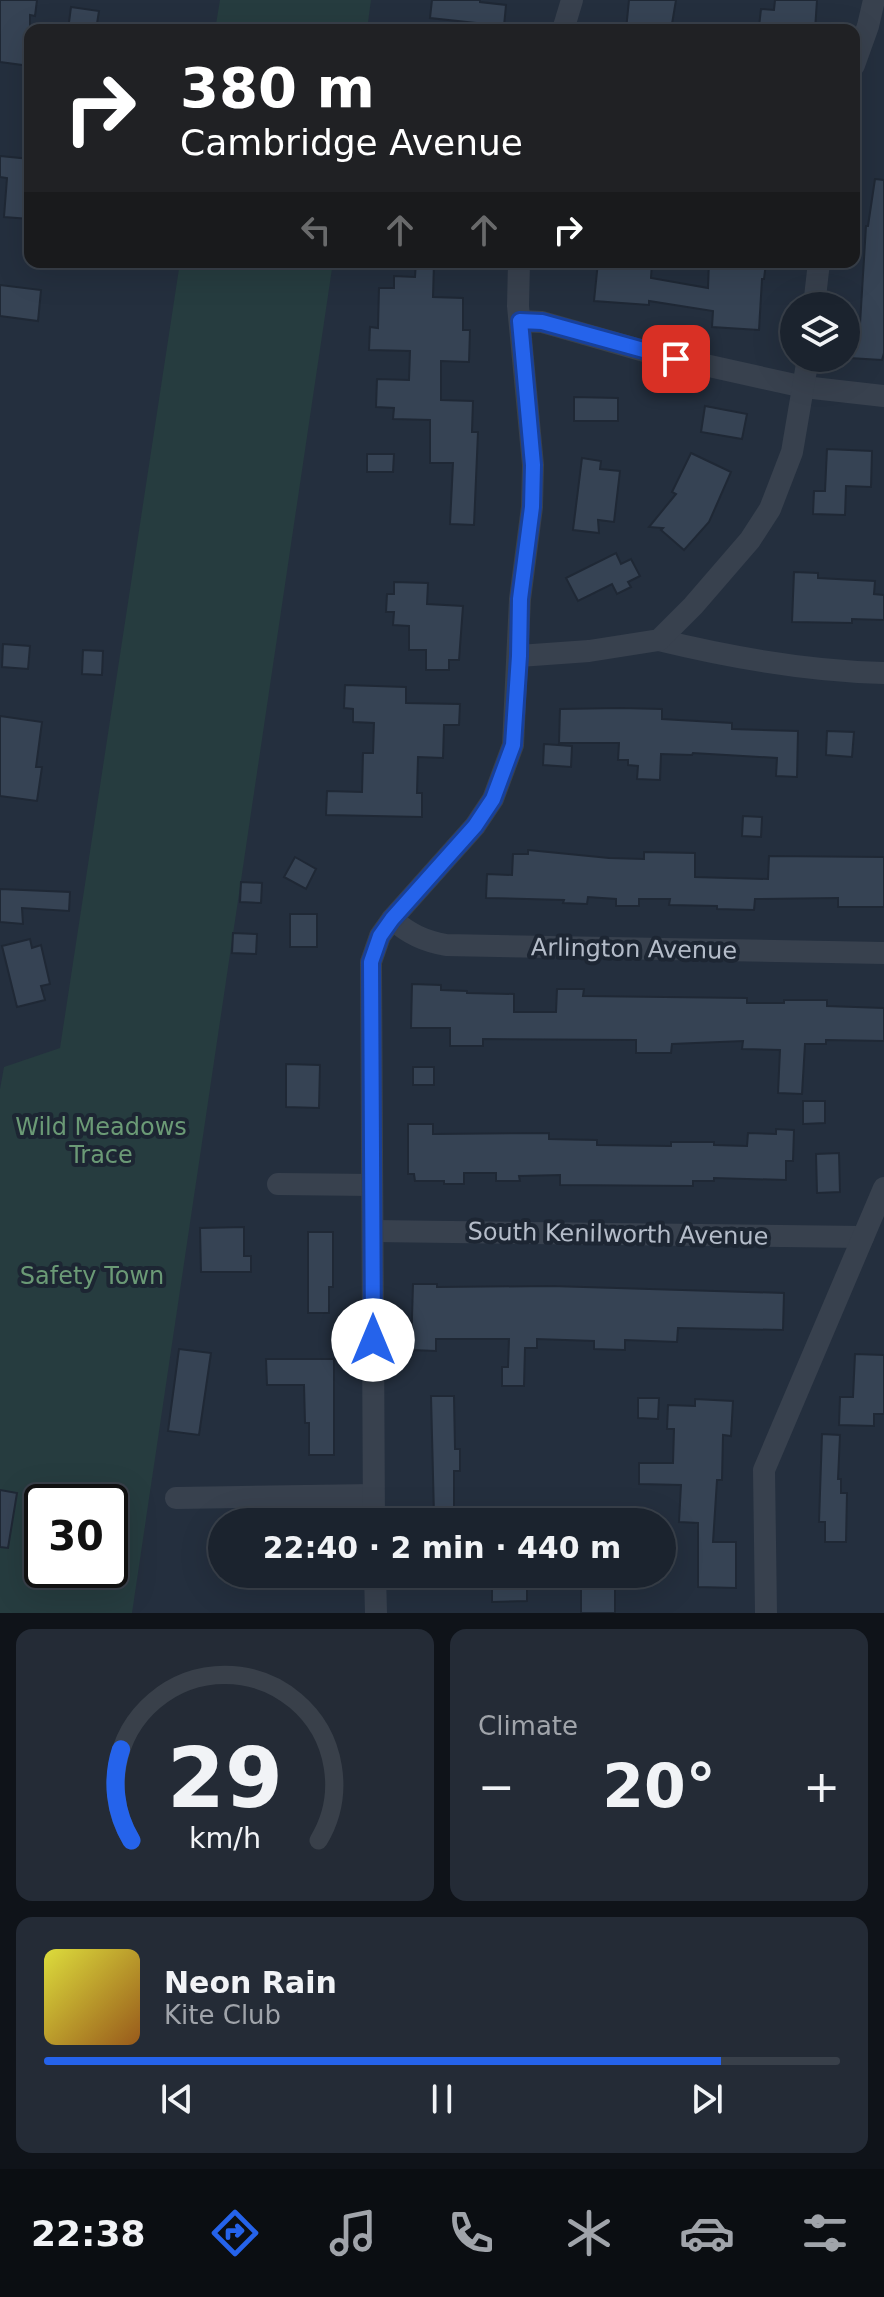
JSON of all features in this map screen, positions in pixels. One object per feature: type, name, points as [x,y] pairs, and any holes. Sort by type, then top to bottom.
[{"type":"street","points":[[565,24],[572,0]]},
{"type":"street","points":[[860,56],[876,31],[874,0]]},
{"type":"street","points":[[373,1508],[371,962],[380,936],[392,919],[475,826],[493,799],[513,745],[520,599],[532,507],[533,465],[520,321],[519,268]]},
{"type":"street","points":[[816,292],[818,268]]},
{"type":"street","points":[[520,321],[542,322],[651,353],[804,387],[884,396]]},
{"type":"street","points":[[659,640],[723,573],[770,509],[792,452],[806,372]]},
{"type":"street","points":[[519,656],[589,651],[659,640],[725,656],[844,672],[884,673]]},
{"type":"street","name":"Arlington Avenue","points":[[392,919],[405,931],[424,941],[446,945],[884,953]]},
{"type":"street","points":[[278,1184],[372,1185]]},
{"type":"street","points":[[766,1613],[764,1470],[884,1188]]},
{"type":"street","name":"South Kenilworth Avenue","points":[[373,1231],[863,1237]]},
{"type":"street","points":[[176,1498],[373,1495]]},
{"type":"street","points":[[375,1588],[376,1613]]},
{"type":"green space","points":[[220,0],[371,0],[368,24],[216,24]]},
{"type":"green space","name":"Wild Meadows Trace","points":[[179,268],[332,268],[132,1613],[0,1613],[0,1089],[4,1067],[60,1048]]},
{"type":"building","points":[[0,0],[37,0],[35,16],[30,15],[30,24],[24,24],[24,65],[0,62]]},
{"type":"building","points":[[432,0],[480,0],[506,5],[504,24],[430,18]]},
{"type":"building","points":[[629,0],[676,0],[672,24],[627,24]]},
{"type":"building","points":[[775,0],[817,0],[815,24],[759,24],[761,9],[774,10]]},
{"type":"building","points":[[71,7],[99,11],[97,24],[69,24]]},
{"type":"building","points":[[0,156],[24,158],[24,219],[4,217],[7,178],[0,177]]},
{"type":"building","points":[[875,179],[884,180],[882,360],[860,359],[868,226]]},
{"type":"building","points":[[416,268],[434,268],[433,297],[463,298],[463,330],[470,330],[469,362],[441,361],[441,400],[473,401],[472,432],[478,432],[474,525],[450,524],[453,463],[430,463],[430,420],[393,419],[394,408],[376,407],[377,379],[409,380],[410,351],[369,350],[370,327],[378,328],[379,288],[394,288],[394,276],[415,277]]},
{"type":"building","points":[[597,268],[652,268],[651,278],[708,288],[709,268],[765,268],[759,330],[712,327],[713,311],[649,301],[649,305],[594,301]]},
{"type":"building","points":[[0,285],[41,290],[38,321],[0,316]]},
{"type":"building","points":[[574,397],[618,398],[618,421],[574,421]]},
{"type":"building","points":[[705,406],[747,414],[742,439],[701,432]]},
{"type":"building","points":[[827,449],[872,451],[871,487],[846,486],[845,515],[813,514],[814,491],[825,491]]},
{"type":"building","points":[[691,453],[731,472],[709,522],[684,550],[661,530],[663,528],[649,527],[676,494],[672,492]]},
{"type":"building","points":[[367,454],[394,454],[393,472],[367,472]]},
{"type":"building","points":[[582,458],[601,461],[600,469],[620,471],[614,522],[598,520],[599,533],[573,530]]},
{"type":"building","points":[[616,553],[621,564],[631,559],[640,576],[628,582],[631,587],[617,594],[612,584],[578,601],[566,578]]},
{"type":"building","points":[[794,572],[818,573],[818,578],[875,581],[874,594],[884,595],[884,620],[792,622]]},
{"type":"building","points":[[394,582],[428,583],[427,604],[463,606],[459,660],[449,660],[449,670],[426,670],[426,650],[409,650],[409,626],[393,625],[394,612],[386,612],[387,594],[394,594]]},
{"type":"building","points":[[3,644],[30,646],[28,669],[2,667]]},
{"type":"building","points":[[83,650],[103,651],[102,675],[82,674]]},
{"type":"building","points":[[345,685],[406,687],[406,703],[460,704],[459,725],[444,725],[443,758],[418,757],[417,793],[422,793],[422,817],[326,815],[327,791],[362,792],[363,753],[373,753],[374,723],[353,722],[353,709],[344,708]]},
{"type":"building","points":[[560,709],[662,709],[662,719],[732,723],[732,729],[798,731],[797,777],[776,776],[777,758],[693,753],[661,754],[660,780],[637,779],[638,766],[628,765],[628,760],[618,760],[619,743],[559,743]]},
{"type":"building","points":[[0,716],[42,722],[36,767],[42,767],[37,801],[0,796]]},
{"type":"building","points":[[827,731],[854,732],[852,757],[826,755]]},
{"type":"building","points":[[544,744],[572,746],[571,767],[543,765]]},
{"type":"building","points":[[743,816],[762,817],[761,837],[742,836]]},
{"type":"building","points":[[528,850],[644,859],[644,852],[695,853],[695,877],[768,879],[769,856],[884,857],[884,907],[838,907],[838,898],[755,899],[754,910],[669,905],[670,899],[639,899],[639,906],[616,906],[616,899],[588,897],[587,904],[563,903],[564,900],[486,898],[487,874],[512,875],[513,854],[528,854]]},
{"type":"building","points":[[295,857],[316,869],[306,889],[284,877]]},
{"type":"building","points":[[241,882],[262,883],[261,903],[240,902]]},
{"type":"building","points":[[0,889],[70,892],[69,911],[22,908],[23,924],[0,922]]},
{"type":"building","points":[[290,914],[317,914],[317,947],[290,947]]},
{"type":"building","points":[[233,933],[257,934],[256,954],[232,953]]},
{"type":"building","points":[[30,939],[32,948],[41,945],[50,984],[41,986],[45,1000],[17,1007],[2,946]]},
{"type":"building","points":[[412,984],[441,985],[441,990],[467,993],[514,994],[514,1012],[556,1012],[557,989],[584,989],[583,996],[747,998],[747,1003],[827,1000],[827,1006],[884,1008],[884,1041],[826,1040],[826,1044],[805,1044],[802,1094],[778,1093],[780,1050],[742,1049],[743,1041],[672,1044],[671,1053],[636,1053],[636,1040],[483,1039],[483,1046],[450,1046],[450,1028],[411,1028]]},
{"type":"building","points":[[286,1064],[320,1065],[319,1108],[286,1107]]},
{"type":"building","points":[[413,1067],[434,1067],[434,1085],[413,1085]]},
{"type":"building","points":[[803,1101],[825,1101],[825,1123],[803,1124]]},
{"type":"building","points":[[408,1124],[433,1124],[433,1134],[549,1133],[549,1139],[597,1140],[597,1145],[671,1146],[671,1142],[714,1142],[714,1145],[747,1146],[748,1133],[776,1134],[776,1129],[794,1130],[793,1161],[786,1161],[786,1180],[714,1178],[714,1181],[693,1181],[693,1186],[560,1185],[560,1175],[519,1176],[520,1181],[496,1181],[496,1173],[464,1173],[464,1184],[444,1184],[444,1181],[415,1181],[414,1174],[408,1174]]},
{"type":"building","points":[[839,1153],[840,1192],[817,1193],[816,1154]]},
{"type":"building","points":[[244,1227],[244,1256],[251,1256],[251,1272],[201,1272],[200,1228]]},
{"type":"building","points":[[308,1232],[333,1232],[333,1287],[329,1287],[329,1313],[308,1313]]},
{"type":"building","points":[[413,1284],[437,1284],[437,1287],[551,1286],[784,1293],[783,1330],[678,1328],[677,1342],[625,1340],[625,1350],[594,1349],[594,1341],[537,1339],[537,1348],[525,1348],[524,1386],[502,1386],[502,1367],[508,1367],[509,1339],[436,1339],[436,1351],[411,1350]]},
{"type":"building","points":[[179,1349],[211,1353],[199,1435],[168,1431]]},
{"type":"building","points":[[855,1354],[884,1355],[884,1414],[874,1414],[874,1426],[839,1425],[840,1397],[853,1397]]},
{"type":"building","points":[[266,1359],[334,1359],[334,1455],[309,1455],[304,1385],[267,1385]]},
{"type":"building","points":[[431,1396],[454,1396],[455,1449],[460,1449],[460,1471],[454,1471],[454,1508],[434,1508]]},
{"type":"building","points":[[638,1398],[659,1398],[658,1419],[638,1418]]},
{"type":"building","points":[[695,1399],[733,1401],[731,1436],[723,1435],[722,1480],[717,1480],[713,1542],[736,1542],[736,1588],[698,1587],[698,1523],[679,1522],[681,1485],[639,1484],[639,1463],[673,1463],[674,1429],[667,1429],[668,1405],[695,1406]]},
{"type":"building","points":[[822,1434],[840,1435],[838,1479],[841,1479],[841,1493],[847,1493],[846,1542],[825,1542],[825,1522],[819,1522]]},
{"type":"building","points":[[0,1490],[17,1493],[8,1548],[0,1547]]},
{"type":"building","points":[[492,1588],[527,1588],[527,1601],[492,1602]]},
{"type":"building","points":[[581,1588],[615,1588],[615,1613],[581,1613]]},
{"type":"route","points":[[373,1340],[371,962],[380,936],[392,919],[475,826],[493,799],[513,745],[520,599],[532,507],[533,465],[520,321],[542,322],[676,359]]},
{"type":"park label","name":"Safety Town","points":[[92,1276]]}]
